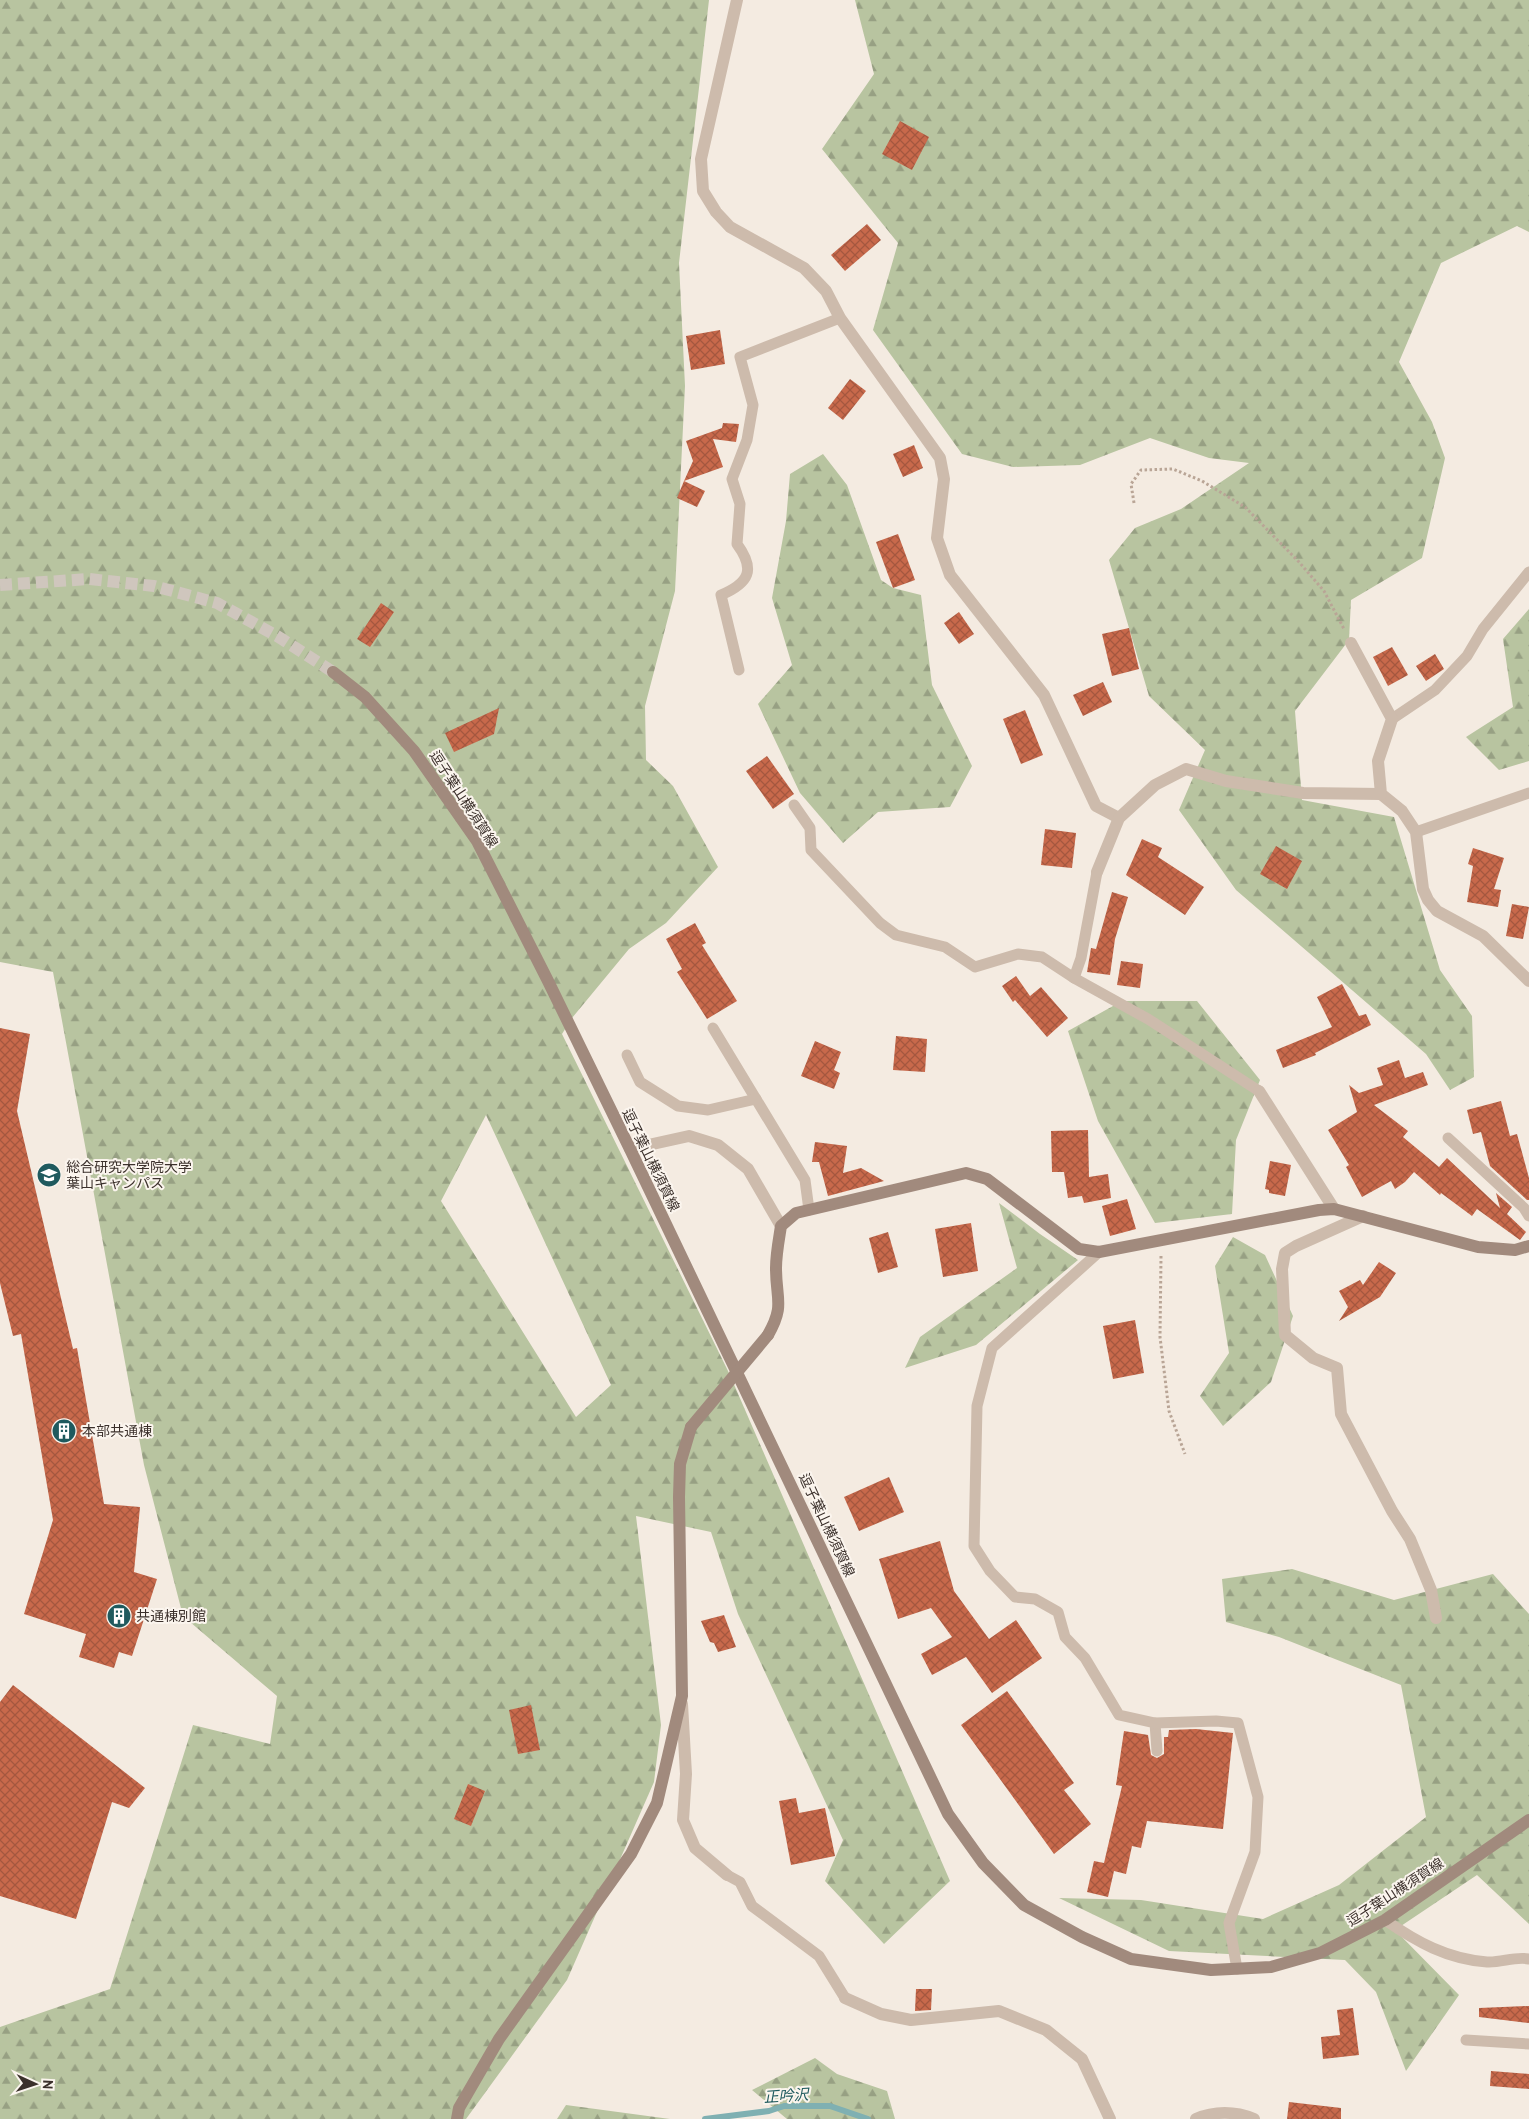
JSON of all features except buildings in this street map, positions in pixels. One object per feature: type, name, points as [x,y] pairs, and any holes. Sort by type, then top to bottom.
[{"type":"main road","name":"逗子葉山横須賀線","points":[[333,672],[365,697],[414,751],[477,842],[630,1149],[948,1814],[983,1863],[1024,1905],[1082,1937],[1131,1959],[1211,1970],[1271,1967],[1320,1953],[1385,1920],[1528,1821]]},
{"type":"main road","points":[[457,2119],[459,2108],[499,2039],[631,1854],[657,1802],[682,1696],[680,1464],[691,1427],[768,1336],[778,1317],[776,1268],[781,1226],[796,1213],[966,1173],[987,1179],[1080,1249],[1099,1252],[1334,1209],[1478,1246],[1515,1250],[1529,1246]]},
{"type":"street","points":[[737,0],[701,159],[703,191],[716,212],[730,227],[804,268],[826,291],[840,318],[940,458],[944,479],[937,538],[950,575],[1044,695],[1096,806],[1119,818]]},
{"type":"street","points":[[1351,643],[1392,719],[1378,761],[1381,794]]},
{"type":"street","points":[[1097,872],[1119,818],[1156,785],[1186,769],[1226,781],[1303,793],[1381,794],[1402,811],[1416,832],[1423,889],[1428,900],[1438,911],[1483,936],[1529,981]]},
{"type":"street","points":[[1259,1091],[1334,1209]]},
{"type":"street","points":[[630,1149],[689,1136],[718,1145],[748,1169],[781,1226]]},
{"type":"street","points":[[1363,1216],[1296,1246],[1285,1253],[1282,1269],[1285,1335],[1313,1358],[1337,1368],[1341,1414],[1392,1511],[1410,1538],[1431,1590],[1436,1618]]},
{"type":"street","points":[[682,1696],[686,1774],[683,1820],[696,1848],[727,1875]]},
{"type":"street","points":[[846,1998],[881,2014],[911,2020],[999,2011],[1046,2030],[1082,2059],[1110,2119]]},
{"type":"street","points":[[1196,2119],[1210,2113],[1238,2114],[1254,2119]]},
{"type":"lane","points":[[739,670],[721,595],[738,588],[748,572],[747,557],[737,544],[740,504],[732,479],[747,440],[753,405],[740,357],[840,318]]},
{"type":"lane","points":[[1392,719],[1435,690],[1467,656],[1483,629],[1529,572]]},
{"type":"lane","points":[[1416,832],[1529,793]]},
{"type":"lane","points":[[794,805],[810,828],[811,850],[880,923],[896,936],[945,947],[976,967],[1018,954],[1042,956],[1074,978],[1148,1019],[1259,1091]]},
{"type":"lane","points":[[1074,978],[1081,958],[1097,872]]},
{"type":"lane","points":[[713,1028],[805,1180],[809,1210]]},
{"type":"lane","points":[[627,1055],[640,1082],[678,1106],[708,1110],[756,1099]]},
{"type":"lane","points":[[1448,1138],[1524,1208],[1529,1216]]},
{"type":"lane","points":[[1099,1252],[992,1348],[977,1406],[974,1546],[990,1571],[1015,1597],[1034,1599],[1058,1612],[1064,1637],[1085,1658],[1119,1715],[1155,1723],[1216,1721],[1238,1723],[1258,1797],[1256,1852],[1229,1923],[1237,1969]]},
{"type":"lane","points":[[1155,1723],[1157,1751]]},
{"type":"lane","points":[[727,1875],[740,1882],[752,1906],[819,1956],[846,1998]]},
{"type":"lane","points":[[1385,1920],[1432,1949],[1456,1958],[1489,1962],[1529,1958]]},
{"type":"lane","points":[[1466,2040],[1529,2044]]},
{"type":"path","points":[[1134,503],[1132,484],[1141,470],[1173,469],[1202,481],[1245,507],[1299,562],[1324,591],[1351,643]]},
{"type":"path","points":[[1161,1240],[1160,1337],[1169,1412],[1185,1454]]},
{"type":"green space","points":[[0,0],[709,0],[679,263],[685,386],[675,591],[645,706],[646,760],[673,786],[718,867],[666,923],[629,949],[572,1018],[562,1034],[729,1373],[950,1881],[884,1944],[825,1881],[843,1840],[738,1614],[711,1532],[636,1516],[661,1725],[654,1782],[567,1980],[466,2119],[0,2119],[0,2027],[110,1989],[193,1725],[270,1744],[277,1696],[183,1616],[144,1465],[53,972],[0,962]],"holes":[[[486,1115],[611,1385],[576,1417],[441,1201]]]},
{"type":"green space","points":[[855,0],[1529,0],[1529,232],[1517,226],[1441,263],[1399,362],[1432,422],[1445,458],[1422,558],[1351,600],[1349,640],[1295,711],[1302,800],[1394,817],[1440,970],[1472,1016],[1474,1077],[1450,1090],[1426,1054],[1236,890],[1179,810],[1205,750],[1149,696],[1109,560],[1135,528],[1181,509],[1249,463],[1209,458],[1150,438],[1080,465],[1013,467],[962,454],[873,330],[898,243],[822,149],[874,74]]},
{"type":"green space","points":[[823,454],[847,485],[881,580],[893,588],[921,595],[932,685],[972,766],[950,807],[878,812],[843,843],[800,793],[758,704],[792,665],[772,598],[786,521],[790,474]]},
{"type":"green space","points":[[1529,609],[1529,761],[1499,770],[1466,737],[1513,707],[1503,639]]},
{"type":"green space","points":[[1122,1001],[1197,1001],[1260,1080],[1236,1140],[1232,1214],[1155,1223],[1098,1121],[1068,1031]]},
{"type":"green space","points":[[999,1203],[1078,1260],[976,1345],[905,1368],[920,1337],[1017,1268]]},
{"type":"green space","points":[[1233,1237],[1265,1255],[1293,1316],[1271,1382],[1223,1426],[1200,1396],[1229,1353],[1215,1266]]},
{"type":"green space","points":[[1292,1569],[1394,1600],[1493,1574],[1529,1614],[1529,1924],[1477,1875],[1395,1930],[1459,1995],[1406,2071],[1376,1992],[1345,1960],[1169,1951],[1059,1898],[1141,1900],[1263,1919],[1339,1885],[1426,1817],[1401,1685],[1279,1637],[1226,1622],[1222,1579]]},
{"type":"green space","points":[[815,2058],[837,2074],[887,2091],[895,2119],[787,2119],[752,2090]]},
{"type":"green space","points":[[566,2105],[670,2119],[557,2119]]},
{"type":"waterway","name":"正吟沢","points":[[705,2119],[769,2111],[784,2106],[830,2106],[868,2119]]},
{"type":"tunnel","points":[[0,585],[89,579],[154,586],[217,603],[277,636],[333,672]]},
{"type":"place","name":"総合研究大学院大学 葉山キャンパス","points":[[49,1175]]},
{"type":"place","name":"本部共通棟","points":[[64,1431]]},
{"type":"place","name":"共通棟別館","points":[[119,1616]]}]
